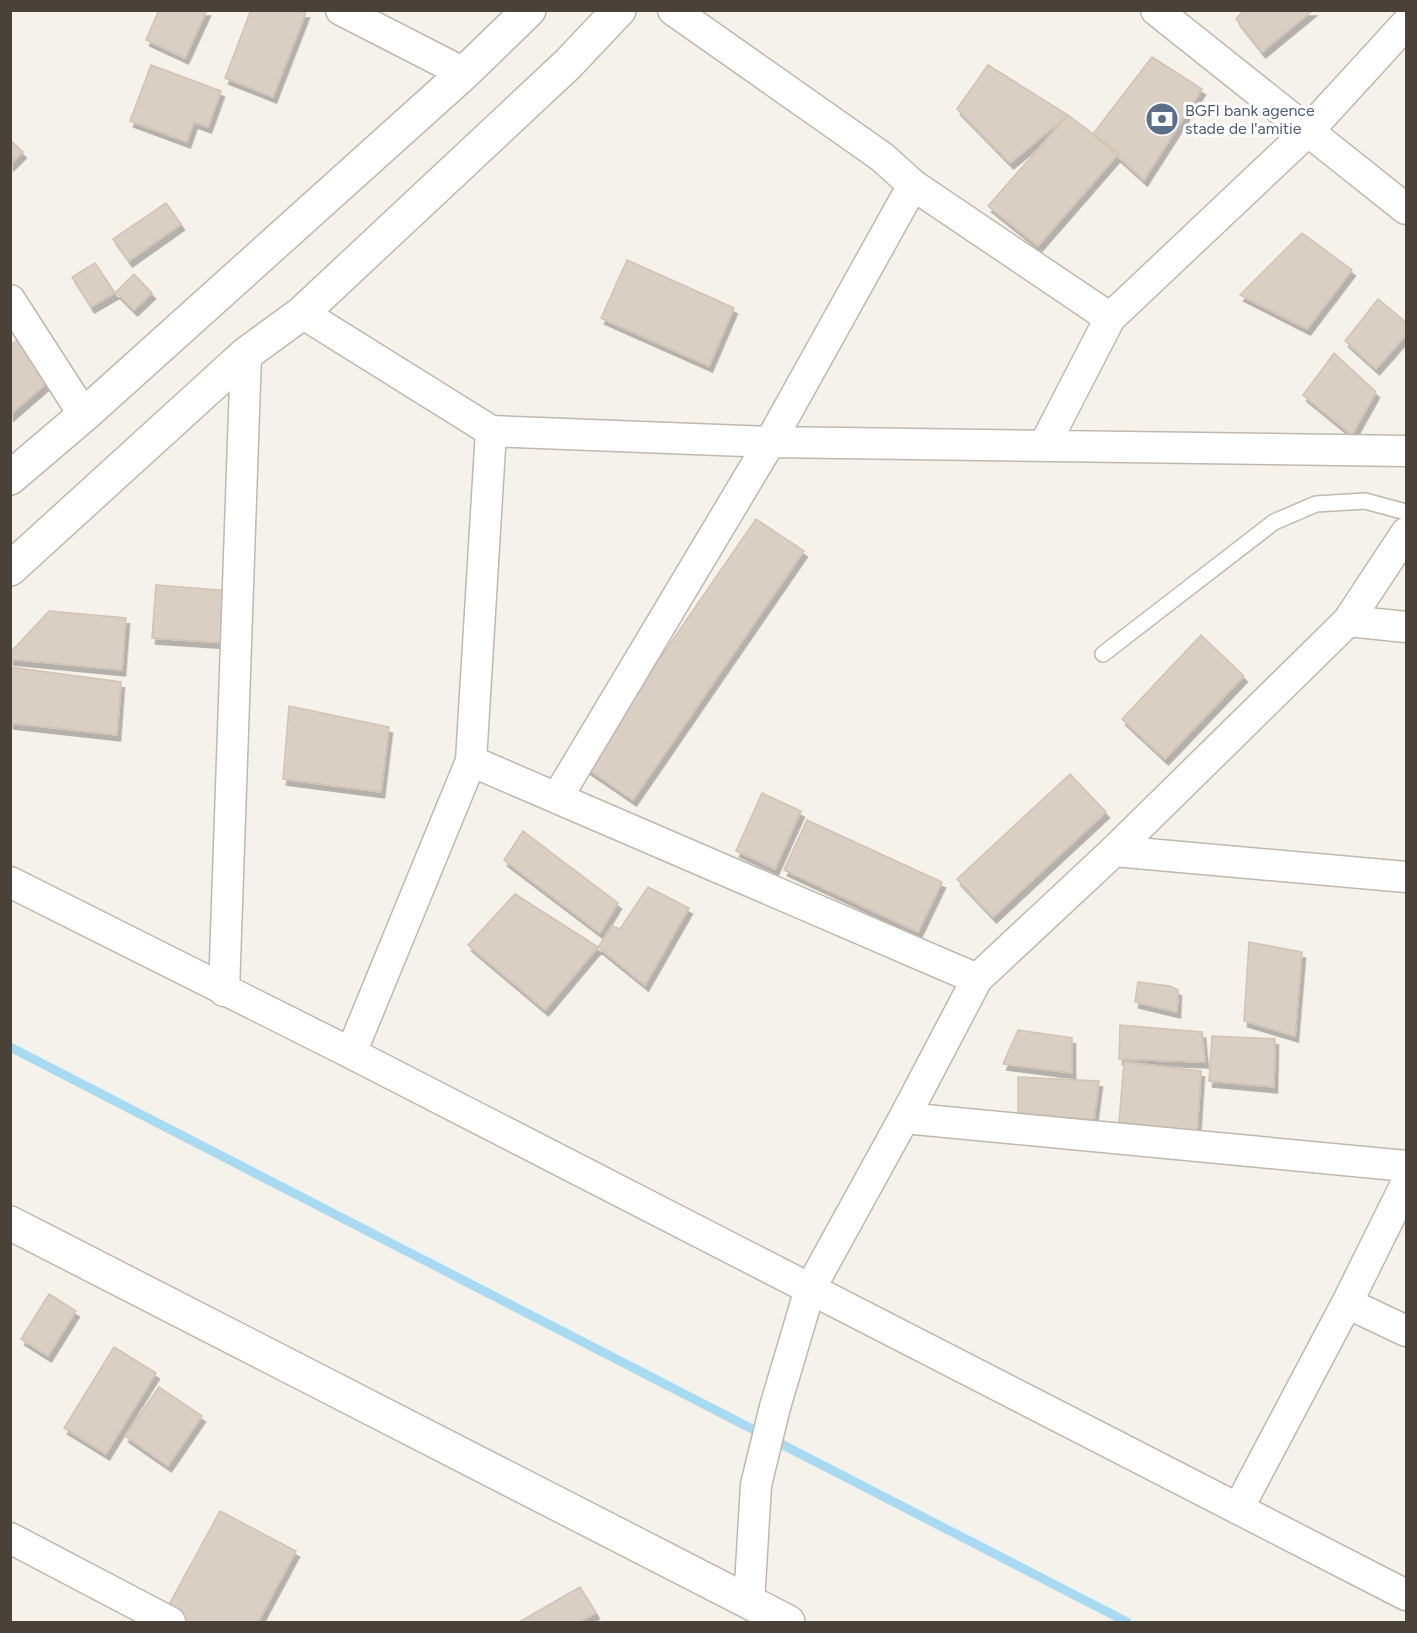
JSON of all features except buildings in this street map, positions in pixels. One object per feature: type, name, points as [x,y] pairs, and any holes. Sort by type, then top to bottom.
[{"type":"street","points":[[341,10],[464,73]]},
{"type":"street","points":[[10,478],[84,416],[464,73],[529,10]]},
{"type":"street","points":[[10,569],[246,354],[302,313],[568,64],[620,10]]},
{"type":"street","points":[[673,10],[882,157],[914,185],[1110,318]]},
{"type":"street","points":[[1156,10],[1407,209]]},
{"type":"street","points":[[1045,444],[1110,318],[1308,131],[1407,24]]},
{"type":"street","points":[[557,798],[770,442],[914,185]]},
{"type":"street","points":[[10,300],[84,416]]},
{"type":"street","points":[[302,313],[491,431],[770,442],[1045,444],[1407,451]]},
{"type":"street","points":[[224,991],[246,354]]},
{"type":"street","points":[[351,1053],[471,761],[491,431]]},
{"type":"street","points":[[749,1602],[756,1485],[775,1407],[810,1288],[904,1118],[977,979],[1114,851],[1348,621],[1407,532]]},
{"type":"street","points":[[1348,621],[1407,627]]},
{"type":"street","points":[[471,761],[977,979]]},
{"type":"street","points":[[1114,851],[1407,876]]},
{"type":"street","points":[[10,882],[351,1053],[1407,1595]]},
{"type":"street","points":[[904,1118],[1407,1166]]},
{"type":"street","points":[[1238,1509],[1407,1184]]},
{"type":"street","points":[[10,1223],[788,1623]]},
{"type":"street","points":[[1347,1303],[1407,1331]]},
{"type":"street","points":[[10,1538],[170,1623]]},
{"type":"lane","points":[[1103,654],[1274,522],[1316,504],[1365,501],[1407,512]]},
{"type":"waterway","points":[[10,1047],[1127,1622]]},
{"type":"place","name":"BGFI bank agence stade de l'amitie","points":[[1162,119]]}]
